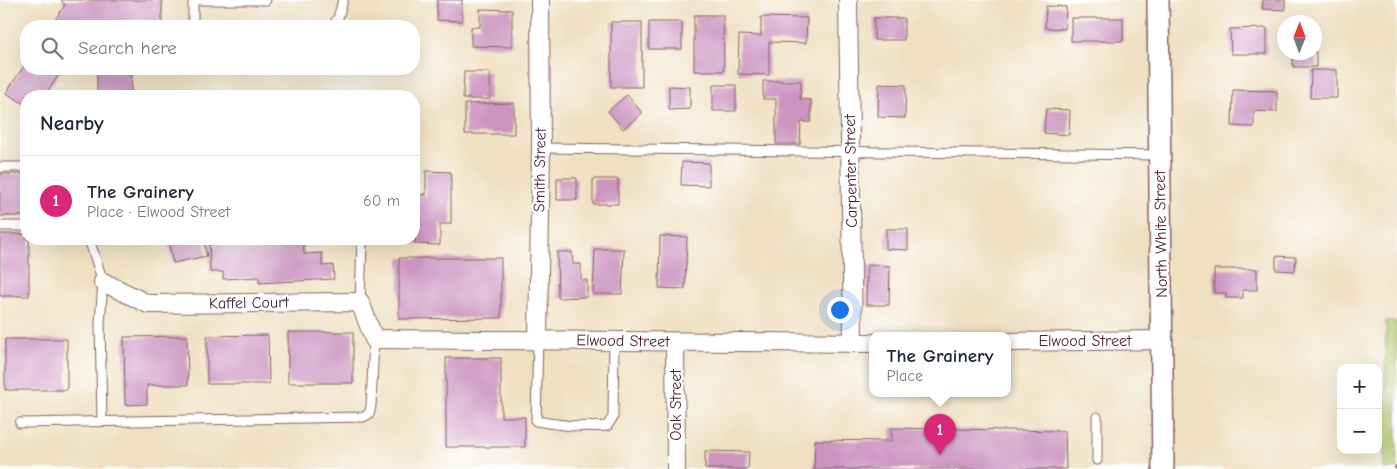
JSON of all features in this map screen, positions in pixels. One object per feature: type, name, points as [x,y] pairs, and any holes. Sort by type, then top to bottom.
[{"type":"street","name":"Smith Street","points":[[538,339],[541,148],[540,0]]},
{"type":"street","name":"Carpenter Street","points":[[848,0],[853,343]]},
{"type":"street","name":"North White Street","points":[[1158,0],[1163,469]]},
{"type":"street","name":"Kaffel Court","points":[[103,282],[148,304],[360,302]]},
{"type":"street","points":[[360,302],[374,339]]},
{"type":"street","name":"Elwood Street","points":[[374,339],[869,343]]},
{"type":"street","name":"Elwood Street","points":[[1011,342],[1162,340]]},
{"type":"street","name":"Oak Street","points":[[676,342],[676,469]]},
{"type":"lane","points":[[193,20],[193,0],[266,0]]},
{"type":"lane","points":[[337,20],[343,0]]},
{"type":"lane","points":[[541,148],[1160,155]]},
{"type":"lane","points":[[0,167],[20,167]]},
{"type":"lane","points":[[0,226],[20,226]]},
{"type":"lane","points":[[90,245],[103,282],[100,323],[102,421]]},
{"type":"lane","points":[[360,302],[362,245]]},
{"type":"lane","points":[[20,423],[363,417],[369,414],[371,406],[374,339]]},
{"type":"lane","points":[[538,339],[536,421],[559,425],[595,427],[607,426],[613,417],[614,340]]},
{"type":"lane","points":[[1097,417],[1097,460]]},
{"type":"path","points":[[1395,469],[1397,465]]},
{"type":"green space","points":[[1386,321],[1397,322],[1397,469],[1384,469]]},
{"type":"building","points":[[61,0],[162,0],[162,20],[55,20],[65,5]]},
{"type":"building","points":[[437,0],[462,0],[462,21],[437,20]]},
{"type":"building","points":[[1263,0],[1285,0],[1285,10],[1262,9]]},
{"type":"building","points":[[1046,6],[1066,7],[1065,29],[1045,28]]},
{"type":"building","points":[[480,9],[512,10],[512,47],[471,46],[471,27],[480,27]]},
{"type":"building","points":[[694,15],[723,15],[724,71],[694,71]]},
{"type":"building","points":[[761,17],[807,18],[806,43],[769,42],[769,75],[738,74],[739,35],[761,36]]},
{"type":"building","points":[[874,18],[904,18],[904,40],[874,40]]},
{"type":"building","points":[[1071,18],[1123,18],[1123,41],[1071,41]]},
{"type":"building","points":[[611,22],[642,22],[642,87],[611,87]]},
{"type":"building","points":[[649,22],[682,22],[682,49],[649,49]]},
{"type":"building","points":[[1267,28],[1267,54],[1231,54],[1230,29]]},
{"type":"building","points":[[1293,60],[1316,60],[1316,67],[1293,67]]},
{"type":"building","points":[[1311,70],[1337,70],[1337,98],[1310,98]]},
{"type":"building","points":[[20,72],[20,75],[59,75],[48,90],[20,90],[20,101],[6,93]]},
{"type":"building","points":[[464,72],[490,72],[490,99],[463,99]]},
{"type":"building","points":[[97,75],[132,75],[131,90],[97,90]]},
{"type":"building","points":[[763,81],[801,81],[800,99],[811,100],[811,122],[801,122],[800,144],[776,144],[776,99],[763,99]]},
{"type":"building","points":[[879,84],[906,85],[905,118],[878,117]]},
{"type":"building","points":[[713,85],[736,85],[736,111],[713,111]]},
{"type":"building","points":[[669,86],[690,87],[690,109],[669,110]]},
{"type":"building","points":[[1233,90],[1277,91],[1277,112],[1254,111],[1254,127],[1232,126]]},
{"type":"building","points":[[627,95],[642,113],[623,129],[608,111]]},
{"type":"building","points":[[514,103],[514,134],[465,134],[465,104]]},
{"type":"building","points":[[1046,109],[1070,110],[1069,135],[1044,133]]},
{"type":"building","points":[[682,162],[709,163],[709,186],[681,185]]},
{"type":"building","points":[[426,171],[451,172],[451,224],[440,224],[440,245],[420,244],[420,194],[426,195]]},
{"type":"building","points":[[0,174],[20,174],[20,216],[0,216]]},
{"type":"building","points":[[557,178],[577,178],[577,200],[557,200]]},
{"type":"building","points":[[593,179],[618,179],[618,204],[593,204]]},
{"type":"building","points":[[886,229],[908,229],[908,250],[886,249]]},
{"type":"building","points":[[0,234],[20,234],[20,245],[29,245],[29,296],[0,296]]},
{"type":"building","points":[[660,236],[687,237],[685,289],[659,288]]},
{"type":"building","points":[[169,245],[204,245],[207,256],[173,263]]},
{"type":"building","points":[[209,245],[303,245],[304,254],[322,253],[322,266],[333,265],[334,279],[259,283],[259,277],[223,279],[223,272],[210,272]]},
{"type":"building","points":[[595,249],[624,249],[622,294],[593,294]]},
{"type":"building","points":[[557,252],[572,252],[573,264],[581,264],[581,280],[587,280],[587,297],[558,298]]},
{"type":"building","points":[[1276,256],[1296,257],[1295,271],[1276,270]]},
{"type":"building","points":[[399,258],[501,258],[501,318],[399,319]]},
{"type":"building","points":[[867,265],[890,266],[889,305],[866,305]]},
{"type":"building","points":[[1214,269],[1257,269],[1257,290],[1243,290],[1243,298],[1226,298],[1226,293],[1214,293]]},
{"type":"building","points":[[288,332],[353,332],[353,383],[288,383]]},
{"type":"building","points":[[268,335],[269,384],[207,384],[207,336]]},
{"type":"building","points":[[187,336],[188,385],[147,385],[147,404],[125,405],[124,337]]},
{"type":"building","points":[[5,339],[67,339],[67,390],[5,390]]},
{"type":"building","points":[[446,358],[501,358],[501,417],[525,417],[525,447],[446,447]]},
{"type":"building","points":[[891,428],[1065,431],[1066,469],[814,469],[815,440],[892,441]]},
{"type":"building","points":[[705,451],[749,452],[748,469],[705,469]]},
{"type":"place","name":"The Grainery","points":[[940,455]]}]
